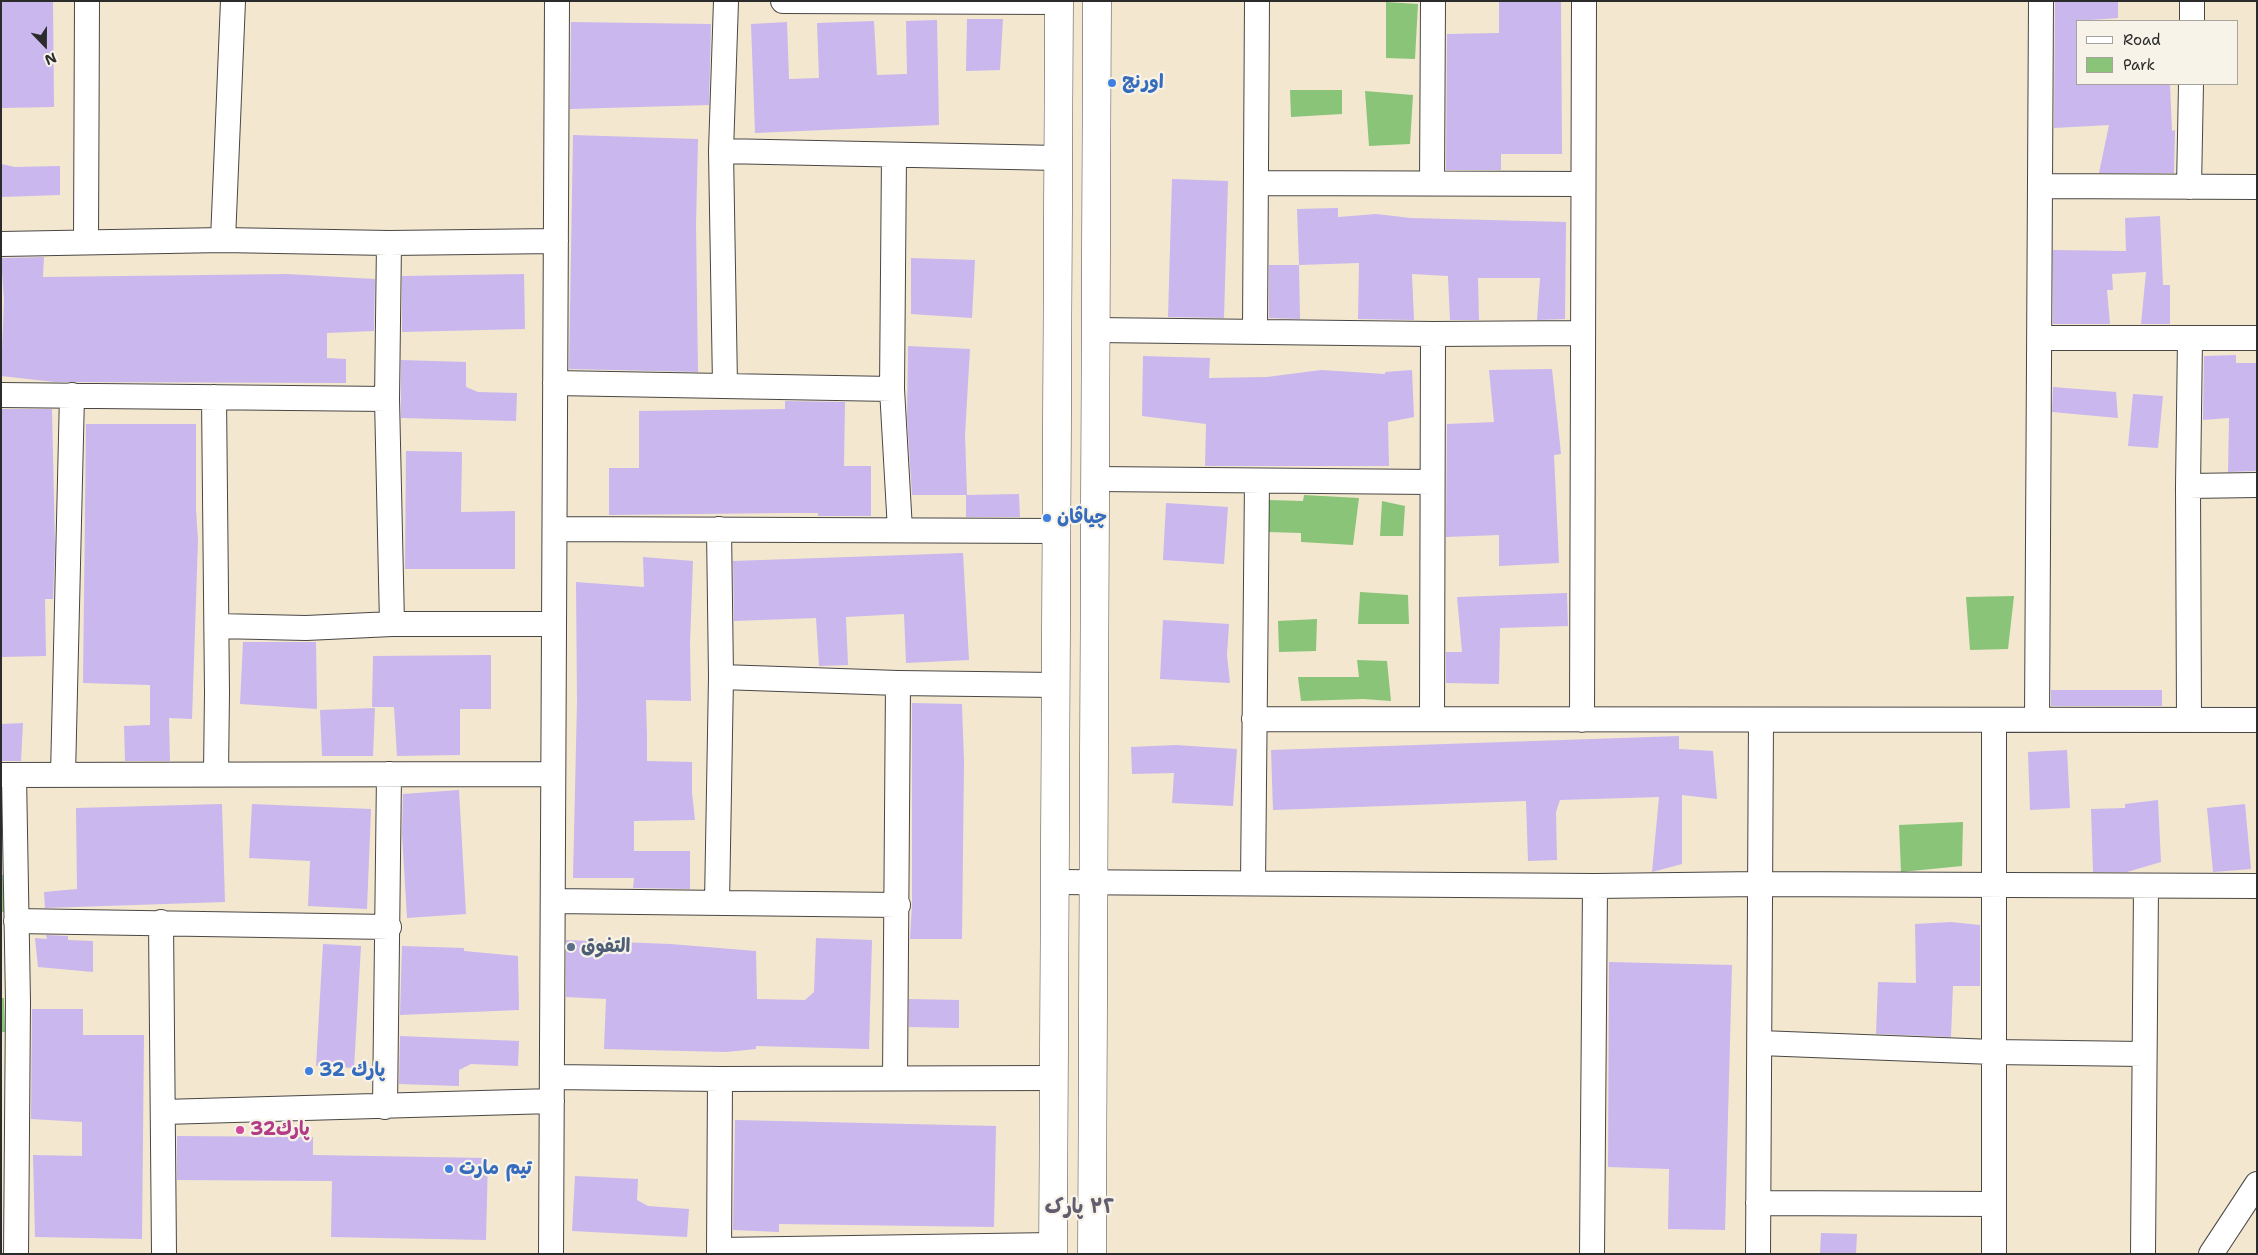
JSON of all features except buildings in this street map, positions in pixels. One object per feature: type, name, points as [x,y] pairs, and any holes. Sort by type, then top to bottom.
[{"type":"street","points":[[86,241],[87,1]]},
{"type":"street","points":[[223,240],[233,1]]},
{"type":"street","points":[[552,1254],[557,1]]},
{"type":"street","points":[[725,385],[721,151],[726,1]]},
{"type":"street","points":[[720,1079],[719,1252],[1053,1249],[1059,2],[783,1]]},
{"type":"street","points":[[1092,1254],[1096,1]]},
{"type":"street","points":[[1255,331],[1258,1]]},
{"type":"street","points":[[1432,183],[1433,1]]},
{"type":"street","points":[[1582,720],[1584,1]]},
{"type":"street","points":[[2038,720],[2041,1]]},
{"type":"street","points":[[2192,1],[2192,20]]},
{"type":"street","points":[[1058,73],[1096,71]]},
{"type":"street","points":[[2189,187],[2191,85]]},
{"type":"street","points":[[721,151],[1058,158]]},
{"type":"street","points":[[894,155],[892,389],[900,530]]},
{"type":"street","points":[[1256,183],[1583,184]]},
{"type":"street","points":[[2040,186],[2257,187]]},
{"type":"street","points":[[1,244],[223,240],[389,243],[556,241]]},
{"type":"street","points":[[389,243],[387,398],[392,624]]},
{"type":"street","points":[[1096,330],[1433,334],[1582,333]]},
{"type":"street","points":[[1432,719],[1433,334]]},
{"type":"street","points":[[2040,338],[2257,338]]},
{"type":"street","points":[[2189,720],[2188,486],[2190,338]]},
{"type":"street","points":[[555,383],[892,389]]},
{"type":"street","points":[[1,395],[387,398]]},
{"type":"street","points":[[63,775],[72,396]]},
{"type":"street","points":[[214,397],[217,626],[216,774]]},
{"type":"street","points":[[1095,479],[1432,482]]},
{"type":"street","points":[[1253,883],[1257,480]]},
{"type":"street","points":[[2188,486],[2257,485]]},
{"type":"street","points":[[554,529],[1056,531]]},
{"type":"street","points":[[718,903],[721,677],[719,529]]},
{"type":"street","points":[[217,626],[306,628],[392,624],[554,624]]},
{"type":"street","points":[[721,677],[898,683],[1056,685]]},
{"type":"street","points":[[895,1078],[898,904],[898,683]]},
{"type":"street","points":[[1254,719],[2257,720]]},
{"type":"street","points":[[1758,1254],[1762,720]]},
{"type":"street","points":[[1994,720],[1996,885],[1993,1052],[1994,1254]]},
{"type":"street","points":[[386,1107],[389,774]]},
{"type":"street","points":[[16,1254],[18,1022],[16,921],[8,775],[553,774]]},
{"type":"street","points":[[1055,882],[1595,886],[1760,884],[2257,886]]},
{"type":"street","points":[[1592,1254],[1595,886]]},
{"type":"street","points":[[2144,1254],[2143,1054],[2146,886]]},
{"type":"street","points":[[553,901],[898,904]]},
{"type":"street","points":[[16,921],[389,927]]},
{"type":"street","points":[[161,922],[164,1254]]},
{"type":"street","points":[[1760,1043],[1993,1052],[2143,1054]]},
{"type":"street","points":[[552,1077],[720,1079],[1054,1078]]},
{"type":"street","points":[[163,1112],[552,1101]]},
{"type":"street","points":[[2211,1254],[2257,1184]]},
{"type":"street","points":[[1758,1203],[1994,1204]]},
{"type":"green space","points":[[1386,2],[1418,4],[1415,59],[1386,58]]},
{"type":"green space","points":[[1290,90],[1342,90],[1342,114],[1291,117]]},
{"type":"green space","points":[[1365,91],[1413,95],[1410,144],[1369,146]]},
{"type":"green space","points":[[1304,495],[1359,498],[1353,545],[1301,542],[1301,533],[1268,532],[1269,500],[1303,501]]},
{"type":"green space","points":[[1382,501],[1405,506],[1403,536],[1380,536]]},
{"type":"green space","points":[[1360,592],[1408,595],[1409,624],[1358,624]]},
{"type":"green space","points":[[2014,596],[2008,649],[1970,650],[1966,597]]},
{"type":"green space","points":[[1317,619],[1316,651],[1279,652],[1278,621]]},
{"type":"green space","points":[[1357,660],[1387,661],[1391,701],[1363,699],[1301,701],[1298,677],[1359,677]]},
{"type":"green space","points":[[1963,822],[1962,866],[1901,872],[1899,825]]},
{"type":"green space","points":[[1,875],[7,875],[7,912],[1,912]]},
{"type":"green space","points":[[1,998],[4,998],[5,1032],[1,1032]]},
{"type":"place","name":"اورنج","points":[[1112,83]]},
{"type":"place","name":"چياڤان","points":[[1047,518]]},
{"type":"place","name":"التفوق","points":[[571,947]]},
{"type":"place","name":"32 پارك","points":[[309,1071]]},
{"type":"place","name":"32پارك","points":[[240,1130]]},
{"type":"place","name":"تيم مارت","points":[[449,1169]]},
{"type":"district","name":"٣٢ پارک","points":[[1080,1208]]}]
